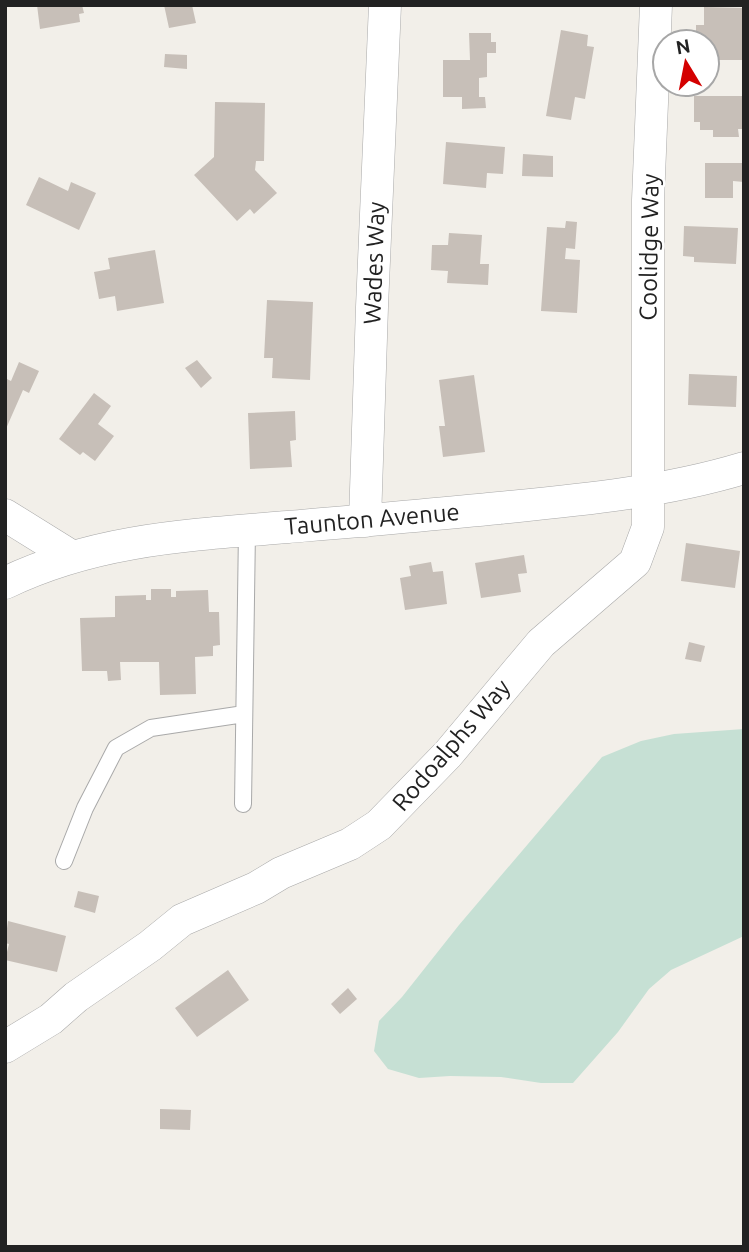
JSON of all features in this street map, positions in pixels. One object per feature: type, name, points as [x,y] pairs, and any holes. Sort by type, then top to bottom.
[{"type":"street","name":"Wades Way","points":[[365,522],[385,5]]},
{"type":"street","name":"Coolidge Way","points":[[648,489],[648,200],[656,5]]},
{"type":"street","name":"Taunton Avenue","points":[[5,583],[71,556],[149,539],[365,522],[550,503],[648,489],[744,468]]},
{"type":"street","name":"Rodoalphs Way","points":[[5,1047],[51,1019],[76,997],[150,946],[182,920],[341,848],[379,825],[448,754],[541,643],[635,562],[648,527],[648,489]]},
{"type":"street","points":[[5,515],[71,556]]},
{"type":"lane","points":[[243,804],[247,530]]},
{"type":"lane","points":[[64,861],[85,808],[116,748],[151,727],[244,713]]},
{"type":"green space","points":[[744,729],[744,936],[671,970],[649,989],[618,1032],[573,1083],[541,1083],[501,1077],[419,1078],[388,1069],[374,1051],[379,1021],[602,757],[641,741],[674,734]]},
{"type":"building","points":[[37,5],[82,5],[84,13],[79,14],[80,22],[40,29]]},
{"type":"building","points":[[164,5],[192,5],[196,23],[169,28]]},
{"type":"building","points":[[704,7],[744,8],[744,60],[721,60],[721,28],[696,28],[696,25],[704,25]]},
{"type":"building","points":[[561,30],[588,35],[587,46],[594,47],[585,99],[575,97],[571,120],[546,116]]},
{"type":"building","points":[[469,33],[491,33],[491,42],[496,42],[496,53],[487,53],[487,77],[479,78],[479,97],[485,97],[486,108],[462,109],[462,97],[443,97],[443,60],[470,60]]},
{"type":"building","points":[[165,54],[187,55],[187,69],[164,67]]},
{"type":"building","points":[[744,96],[744,129],[738,129],[739,137],[713,137],[713,130],[700,130],[700,122],[694,122],[694,98]]},
{"type":"building","points":[[215,102],[265,103],[264,161],[256,161],[255,170],[277,193],[254,214],[250,209],[237,221],[194,175],[214,157]]},
{"type":"building","points":[[446,142],[505,147],[503,174],[487,173],[486,188],[443,184]]},
{"type":"building","points":[[523,154],[553,156],[553,177],[522,176]]},
{"type":"building","points":[[705,163],[744,163],[744,182],[733,181],[733,198],[705,198]]},
{"type":"building","points":[[39,177],[68,191],[71,182],[96,193],[79,230],[26,205]]},
{"type":"building","points":[[566,221],[577,222],[575,249],[566,248],[565,259],[580,260],[577,313],[541,311],[547,227],[565,228]]},
{"type":"building","points":[[684,226],[738,228],[736,264],[694,262],[694,257],[683,256]]},
{"type":"building","points":[[449,233],[482,235],[480,264],[489,264],[488,285],[447,283],[448,271],[431,270],[432,245],[448,245]]},
{"type":"building","points":[[155,250],[164,303],[117,311],[115,296],[99,299],[94,272],[110,269],[108,258]]},
{"type":"building","points":[[267,300],[313,302],[310,380],[272,378],[273,358],[264,358]]},
{"type":"building","points":[[197,360],[212,378],[201,388],[185,368]]},
{"type":"building","points":[[19,362],[39,371],[29,393],[23,390],[5,431],[5,378],[11,381]]},
{"type":"building","points":[[689,374],[737,376],[736,407],[688,405]]},
{"type":"building","points":[[474,375],[485,452],[443,457],[439,426],[445,426],[439,380]]},
{"type":"building","points":[[94,393],[111,406],[98,424],[114,436],[95,461],[83,452],[80,455],[59,439]]},
{"type":"building","points":[[295,411],[296,440],[290,441],[292,467],[250,469],[248,413]]},
{"type":"building","points":[[686,543],[740,551],[735,588],[681,581]]},
{"type":"building","points":[[524,555],[527,573],[518,574],[521,592],[481,598],[475,563]]},
{"type":"building","points":[[431,562],[433,572],[443,571],[447,604],[405,610],[400,578],[411,576],[409,566]]},
{"type":"building","points":[[151,589],[171,589],[171,597],[176,597],[176,591],[208,590],[209,612],[219,612],[220,645],[213,646],[213,656],[195,657],[196,694],[160,695],[159,662],[120,662],[121,680],[108,681],[107,671],[82,671],[80,618],[115,617],[115,596],[146,595],[146,600],[151,600]]},
{"type":"building","points":[[689,642],[705,646],[701,662],[685,659]]},
{"type":"building","points":[[78,891],[99,896],[95,913],[74,907]]},
{"type":"building","points":[[8,921],[66,936],[57,972],[5,960],[9,944],[5,943]]},
{"type":"building","points":[[228,970],[249,1000],[197,1037],[175,1008]]},
{"type":"building","points":[[348,988],[357,999],[340,1014],[331,1004]]},
{"type":"building","points":[[160,1109],[191,1110],[190,1130],[160,1129]]}]
